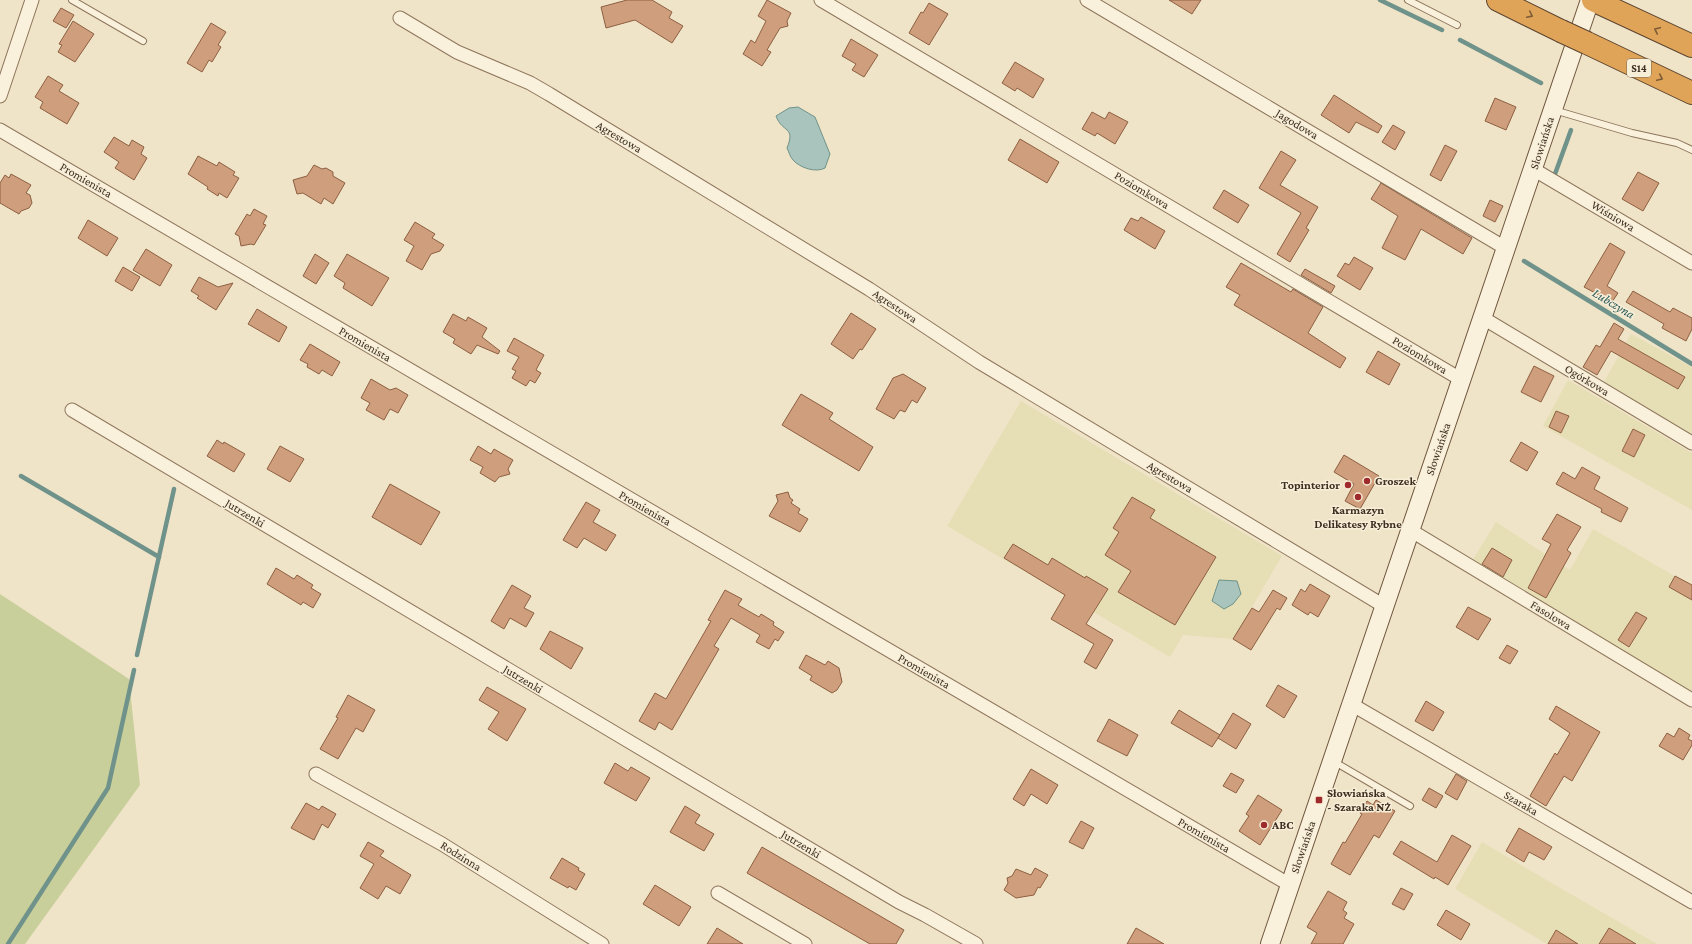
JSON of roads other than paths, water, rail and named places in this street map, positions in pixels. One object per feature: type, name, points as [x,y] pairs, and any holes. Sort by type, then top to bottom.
[{"type":"highway","name":"S14","points":[[1498,0],[1692,93]]},
{"type":"highway","points":[[1595,1],[1692,46]]},
{"type":"street","points":[[0,96],[32,0]]},
{"type":"street","name":"Poziomkowa","points":[[821,0],[1462,380]]},
{"type":"street","name":"Jagodowa","points":[[1087,0],[1506,249]]},
{"type":"street","name":"Słowiańska","points":[[1270,944],[1553,110],[1595,1]]},
{"type":"street","name":"Agrestowa","points":[[400,18],[457,52],[530,83],[549,94],[869,289],[979,362],[1384,606]]},
{"type":"street","name":"Promienista","points":[[0,130],[1290,886]]},
{"type":"street","name":"Wiśniowa","points":[[1533,169],[1692,263]]},
{"type":"street","name":"Ogórkowa","points":[[1483,318],[1692,443]]},
{"type":"street","name":"Jutrzenki","points":[[72,410],[899,902],[976,944]]},
{"type":"street","name":"Fasolowa","points":[[1410,530],[1692,700]]},
{"type":"street","name":"Szaraka","points":[[1352,704],[1692,902]]},
{"type":"street","name":"Rodzinna","points":[[316,774],[442,844],[602,944]]},
{"type":"street","points":[[718,893],[805,944]]},
{"type":"lane","points":[[72,0],[143,41]]},
{"type":"lane","points":[[1408,0],[1457,25]]},
{"type":"lane","points":[[1553,110],[1632,133],[1677,143],[1692,150]]},
{"type":"lane","points":[[1332,761],[1410,806]]},
{"type":"water","points":[[798,107],[815,117],[830,154],[825,168],[817,170],[808,169],[796,163],[790,156],[787,148],[790,136],[789,133],[776,116],[789,108]]},
{"type":"water","points":[[1219,580],[1237,581],[1241,594],[1233,604],[1224,609],[1212,601]]},
{"type":"waterway","name":"Lubczyna","points":[[1380,0],[1442,30]]},
{"type":"waterway","name":"Lubczyna","points":[[1460,40],[1541,83]]},
{"type":"waterway","name":"Lubczyna","points":[[1555,174],[1571,130]]},
{"type":"waterway","name":"Lubczyna","points":[[1524,261],[1692,364]]},
{"type":"waterway","points":[[21,476],[159,557]]},
{"type":"waterway","points":[[137,655],[174,489]]},
{"type":"waterway","points":[[8,944],[108,788],[134,670]]},
{"type":"place","name":"Groszek","points":[[1367,481]]},
{"type":"place","name":"Topinterior","points":[[1348,485]]},
{"type":"place","name":"Karmazyn Delikatesy Rybne","points":[[1358,497]]},
{"type":"place","name":"Słowiańska - Szaraka NŻ","points":[[1319,800]]},
{"type":"place","name":"ABC","points":[[1264,825]]}]
